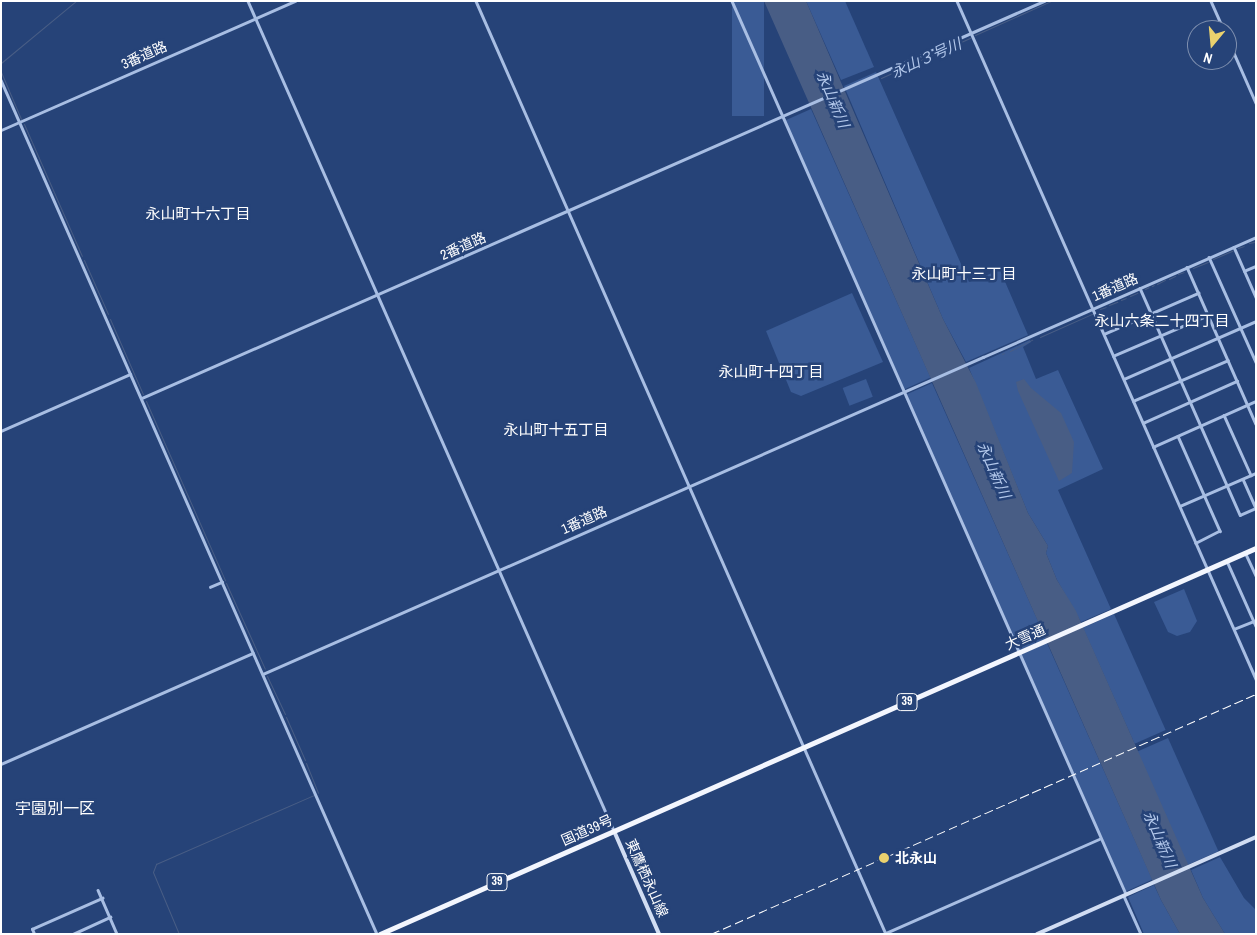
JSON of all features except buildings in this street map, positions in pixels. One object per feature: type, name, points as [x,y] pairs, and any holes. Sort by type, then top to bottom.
[{"type":"highway","name":"大雪通","points":[[804,748],[1256,548]]},
{"type":"highway","name":"国道39号","points":[[378,934],[804,748]]},
{"type":"main road","name":"東鷹栖永山線","points":[[614,831],[659,934]]},
{"type":"main road","points":[[1037,934],[1256,838]]},
{"type":"street","points":[[248,1],[614,831]]},
{"type":"street","name":"3番道路","points":[[1,130],[295,1]]},
{"type":"street","points":[[476,1],[886,934],[1099,839]]},
{"type":"street","points":[[732,1],[1141,934]]},
{"type":"street","points":[[957,1],[1256,679]]},
{"type":"street","points":[[971,34],[1044,1]]},
{"type":"street","points":[[1211,1],[1220,20]]},
{"type":"street","name":"2番道路","points":[[142,398],[971,34]]},
{"type":"street","points":[[1237,60],[1256,103]]},
{"type":"street","points":[[1,80],[378,934]]},
{"type":"street","name":"1番道路","points":[[263,674],[1256,237]]},
{"type":"street","points":[[1234,247],[1256,298]]},
{"type":"street","points":[[1209,258],[1256,362]]},
{"type":"street","points":[[1244,271],[1256,266]]},
{"type":"street","points":[[1187,267],[1256,423]]},
{"type":"street","points":[[1140,288],[1240,515],[1256,508],[1243,479]]},
{"type":"street","points":[[1104,334],[1198,292]]},
{"type":"street","points":[[1114,356],[1208,315]]},
{"type":"street","points":[[1124,379],[1256,321]]},
{"type":"street","points":[[1133,401],[1228,360]]},
{"type":"street","points":[[1,431],[131,374]]},
{"type":"street","points":[[1143,423],[1237,381]]},
{"type":"street","points":[[1153,447],[1256,401]]},
{"type":"street","points":[[1224,415],[1251,475]]},
{"type":"street","points":[[1178,436],[1220,531],[1196,543]]},
{"type":"street","points":[[1180,506],[1256,473]]},
{"type":"street","points":[[1246,552],[1256,576]]},
{"type":"street","points":[[1227,560],[1256,626]]},
{"type":"street","points":[[210,587],[222,582]]},
{"type":"street","points":[[1234,629],[1255,620]]},
{"type":"street","points":[[1,764],[253,652]]},
{"type":"street","points":[[98,890],[117,934]]},
{"type":"street","points":[[34,934],[32,929],[102,898]]},
{"type":"street","points":[[73,934],[110,917]]},
{"type":"shaded area","points":[[732,1],[764,1],[764,116],[732,116]]},
{"type":"shaded area","points":[[806,1],[845,1],[874,67],[841,80]]},
{"type":"shaded area","points":[[876,72],[969,282],[1000,270],[1028,335],[966,362],[943,319],[844,86]]},
{"type":"shaded area","points":[[811,109],[931,378],[904,389],[785,121]]},
{"type":"shaded area","points":[[852,293],[883,362],[801,396],[791,392],[766,331]]},
{"type":"shaded area","points":[[1030,340],[1031,342],[1023,347],[1036,379],[1058,370],[1103,469],[1058,490],[1111,609],[1081,622],[1057,580],[1046,553],[1048,546],[1028,513],[969,368]]},
{"type":"shaded area","points":[[866,379],[873,397],[849,406],[843,388]]},
{"type":"shaded area","points":[[932,383],[1046,639],[1018,651],[905,395]]},
{"type":"shaded area","points":[[1184,589],[1197,621],[1190,632],[1177,636],[1168,632],[1154,602]]},
{"type":"shaded area","points":[[1114,614],[1166,730],[1135,744],[1083,628]]},
{"type":"shaded area","points":[[1047,643],[1152,880],[1126,891],[1021,655]]},
{"type":"shaded area","points":[[1168,738],[1218,851],[1187,865],[1137,752]]},
{"type":"shaded area","points":[[1220,857],[1244,898],[1256,910],[1256,934],[1225,934],[1203,898],[1191,870]]},
{"type":"shaded area","points":[[1154,885],[1180,934],[1144,934],[1128,897]]},
{"type":"water","name":"永山新川","points":[[764,1],[806,1],[943,319],[976,383],[1028,513],[1048,546],[1046,553],[1057,580],[1076,611],[1203,898],[1225,934],[1180,934],[1161,900]]},
{"type":"water","points":[[1024,379],[1031,388],[1061,413],[1074,442],[1072,473],[1059,481],[1018,391],[1016,382]]},
{"type":"waterway","points":[[1,63],[76,1]]},
{"type":"waterway","name":"永山３号川","points":[[975,35],[1051,1]]},
{"type":"waterway","name":"永山３号川","points":[[881,78],[970,38]]},
{"type":"waterway","points":[[1,72],[21,119]]},
{"type":"waterway","points":[[24,124],[82,256]]},
{"type":"waterway","points":[[1249,243],[1254,242]]},
{"type":"waterway","points":[[1238,248],[1244,246]]},
{"type":"waterway","points":[[1213,259],[1232,251]]},
{"type":"waterway","points":[[84,260],[108,314]]},
{"type":"waterway","points":[[1193,268],[1208,262]]},
{"type":"waterway","points":[[1178,274],[1184,272]]},
{"type":"waterway","points":[[1169,279],[1175,276]]},
{"type":"waterway","points":[[1157,284],[1165,280]]},
{"type":"waterway","points":[[1145,289],[1149,287]]},
{"type":"waterway","points":[[1130,296],[1137,293]]},
{"type":"waterway","points":[[1121,300],[1126,298]]},
{"type":"waterway","points":[[1109,305],[1117,302]]},
{"type":"waterway","points":[[1100,309],[1106,307]]},
{"type":"waterway","points":[[1040,337],[1092,314]]},
{"type":"waterway","points":[[110,319],[143,394]]},
{"type":"waterway","points":[[1010,351],[1032,340]]},
{"type":"waterway","points":[[146,401],[225,580]]},
{"type":"waterway","points":[[226,583],[265,669]]},
{"type":"waterway","points":[[267,676],[285,714]]},
{"type":"waterway","points":[[286,717],[305,760]]},
{"type":"waterway","points":[[306,763],[318,793]]},
{"type":"waterway","points":[[179,934],[153,872],[156,864],[314,795]]},
{"type":"railway","points":[[711,934],[1256,694]]},
{"type":"place","name":"北永山","points":[[884,858]]},
{"type":"district","name":"永山町十六丁目","points":[[198,214]]},
{"type":"district","name":"永山町十三丁目","points":[[964,274]]},
{"type":"district","name":"永山六条二十四丁目","points":[[1162,321]]},
{"type":"district","name":"永山町十四丁目","points":[[771,372]]},
{"type":"district","name":"永山町十五丁目","points":[[556,430]]},
{"type":"district","name":"宇園別一区","points":[[55,808]]}]
